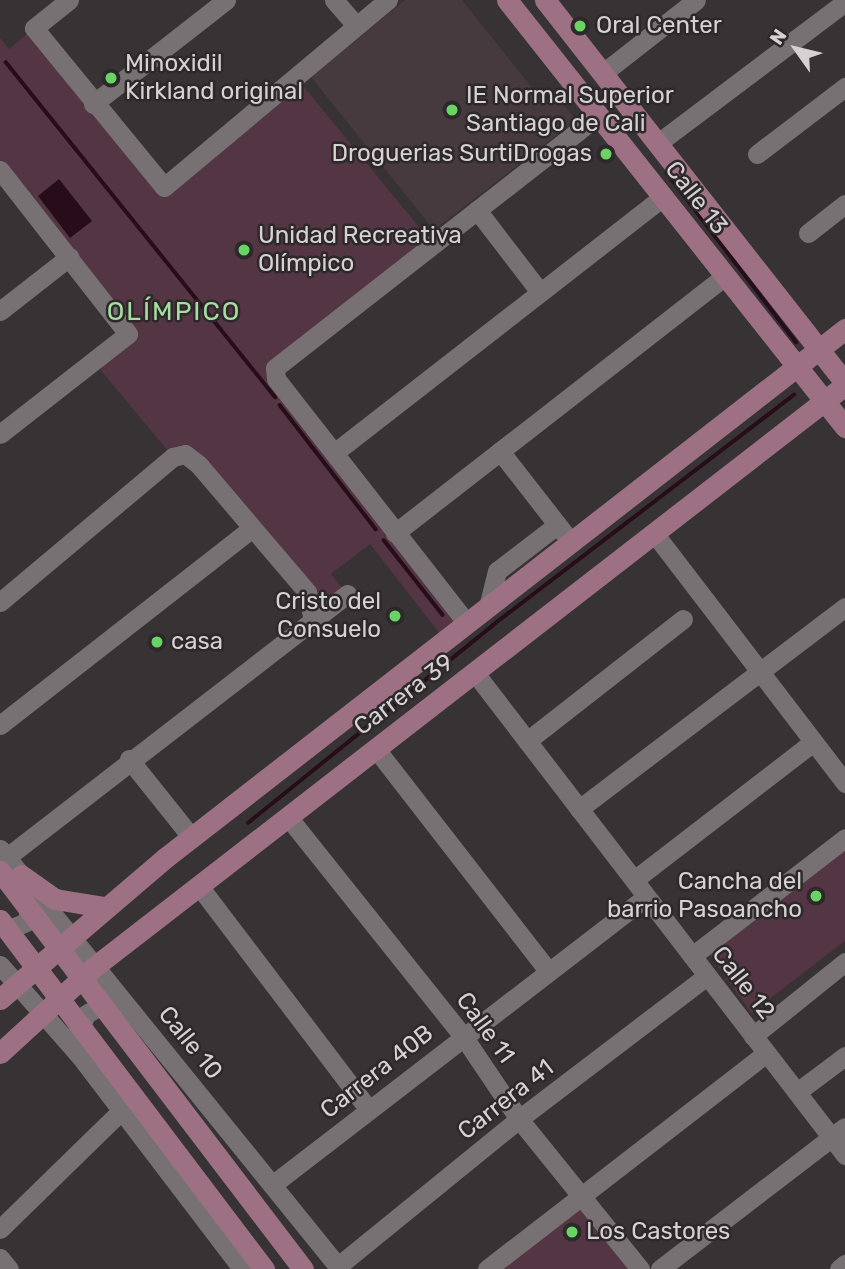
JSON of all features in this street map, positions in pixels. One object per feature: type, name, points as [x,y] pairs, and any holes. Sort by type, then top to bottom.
[{"type":"main road","name":"Calle 13","points":[[507,0],[772,339],[845,427]]},
{"type":"main road","name":"Calle 13","points":[[545,0],[844,382]]},
{"type":"main road","points":[[794,320],[820,330],[845,328]]},
{"type":"main road","name":"Carrera 39","points":[[0,999],[104,907],[489,603],[564,533],[763,391],[822,354],[845,328]]},
{"type":"main road","points":[[763,391],[774,365],[772,339]]},
{"type":"main road","name":"Carrera 39","points":[[0,1053],[41,1012],[94,967],[475,673],[654,533],[821,397],[844,382]]},
{"type":"main road","points":[[12,868],[55,899],[104,907]]},
{"type":"main road","name":"Calle 10","points":[[12,868],[303,1269]]},
{"type":"main road","points":[[0,922],[253,1264]]},
{"type":"main road","points":[[37,965],[59,955],[72,956],[94,967]]},
{"type":"street","points":[[69,0],[34,28],[93,104],[164,187],[388,0]]},
{"type":"street","points":[[93,104],[226,0]]},
{"type":"street","points":[[334,0],[356,26]]},
{"type":"street","points":[[603,74],[696,0]]},
{"type":"street","points":[[658,143],[837,10]]},
{"type":"street","points":[[757,154],[845,87]]},
{"type":"street","points":[[466,622],[276,379],[275,368],[598,116]]},
{"type":"street","points":[[0,434],[128,334],[1,174]]},
{"type":"street","points":[[334,453],[662,198]]},
{"type":"street","points":[[808,233],[845,204]]},
{"type":"street","points":[[477,209],[540,292]]},
{"type":"street","points":[[0,312],[69,257]]},
{"type":"street","points":[[395,533],[724,277]]},
{"type":"street","points":[[500,451],[564,533]]},
{"type":"street","points":[[0,602],[173,457],[185,454],[199,465],[307,592],[312,616]]},
{"type":"street","points":[[0,725],[251,529]]},
{"type":"street","points":[[654,533],[813,742],[838,761],[845,783]]},
{"type":"street","points":[[0,922],[12,928],[26,922],[32,910],[12,868],[129,759],[312,616],[347,594]]},
{"type":"street","points":[[579,809],[845,607]]},
{"type":"street","points":[[527,741],[682,619]]},
{"type":"street","name":"Calle 12","points":[[475,673],[766,1053],[797,1092],[838,1132],[845,1155]]},
{"type":"street","points":[[634,880],[813,742]]},
{"type":"street","points":[[376,749],[548,971]]},
{"type":"street","points":[[129,759],[192,838]]},
{"type":"street","name":"Calle 11","points":[[288,817],[463,1037],[519,1119],[640,1269]]},
{"type":"street","points":[[692,956],[845,838]]},
{"type":"street","name":"Calle 10","points":[[12,868],[339,1268]]},
{"type":"street","points":[[199,886],[369,1110]]},
{"type":"street","name":"Carrera 40B","points":[[272,1185],[646,897]]},
{"type":"street","points":[[753,1036],[845,962]]},
{"type":"street","points":[[0,965],[80,1056],[121,1111],[253,1264]]},
{"type":"street","name":"Carrera 41","points":[[339,1268],[519,1119],[707,976]]},
{"type":"street","points":[[80,1056],[75,1035],[86,1014],[109,1006],[136,1019]]},
{"type":"street","points":[[487,1269],[766,1053]]},
{"type":"street","points":[[797,1092],[845,1056]]},
{"type":"street","points":[[0,1229],[121,1111]]},
{"type":"street","points":[[660,1269],[838,1132]]},
{"type":"street","points":[[0,1258],[9,1269]]},
{"type":"street","points":[[839,1269],[845,1264]]},
{"type":"shaded area","name":"IE Normal Superior Santiago de Cali","points":[[405,0],[462,0],[541,99],[558,98],[576,120],[434,230],[311,77]]},
{"type":"shaded area","name":"Unidad Recreativa Olímpico","points":[[34,28],[164,187],[295,76],[432,243],[275,368],[466,622],[444,639],[370,544],[331,574],[347,594],[312,616],[313,604],[199,465],[173,457],[93,361],[128,334],[0,170],[0,38],[9,49]]},
{"type":"shaded area","points":[[59,179],[92,221],[70,238],[38,196]]},
{"type":"shaded area","name":"Cancha del barrio Pasoancho","points":[[845,851],[845,941],[751,1013],[710,955]]},
{"type":"shaded area","name":"Los Castores","points":[[580,1195],[640,1269],[487,1269]]},
{"type":"waterway","points":[[6,62],[275,397]]},
{"type":"waterway","points":[[667,173],[796,342]]},
{"type":"waterway","points":[[248,823],[493,625],[794,395]]},
{"type":"waterway","points":[[280,405],[376,529]]},
{"type":"waterway","points":[[384,540],[443,615]]},
{"type":"place","name":"Oral Center","points":[[580,26]]},
{"type":"place","name":"Minoxidil Kirkland original","points":[[111,78]]},
{"type":"place","name":"IE Normal Superior Santiago de Cali","points":[[452,110]]},
{"type":"place","name":"Droguerias SurtiDrogas","points":[[606,154]]},
{"type":"place","name":"Unidad Recreativa Olímpico","points":[[244,250]]},
{"type":"place","name":"Cristo del Consuelo","points":[[395,616]]},
{"type":"place","name":"casa","points":[[157,642]]},
{"type":"place","name":"Cancha del barrio Pasoancho","points":[[816,896]]},
{"type":"place","name":"Los Castores","points":[[572,1232]]},
{"type":"district","name":"OLÍMPICO","points":[[174,312]]}]
